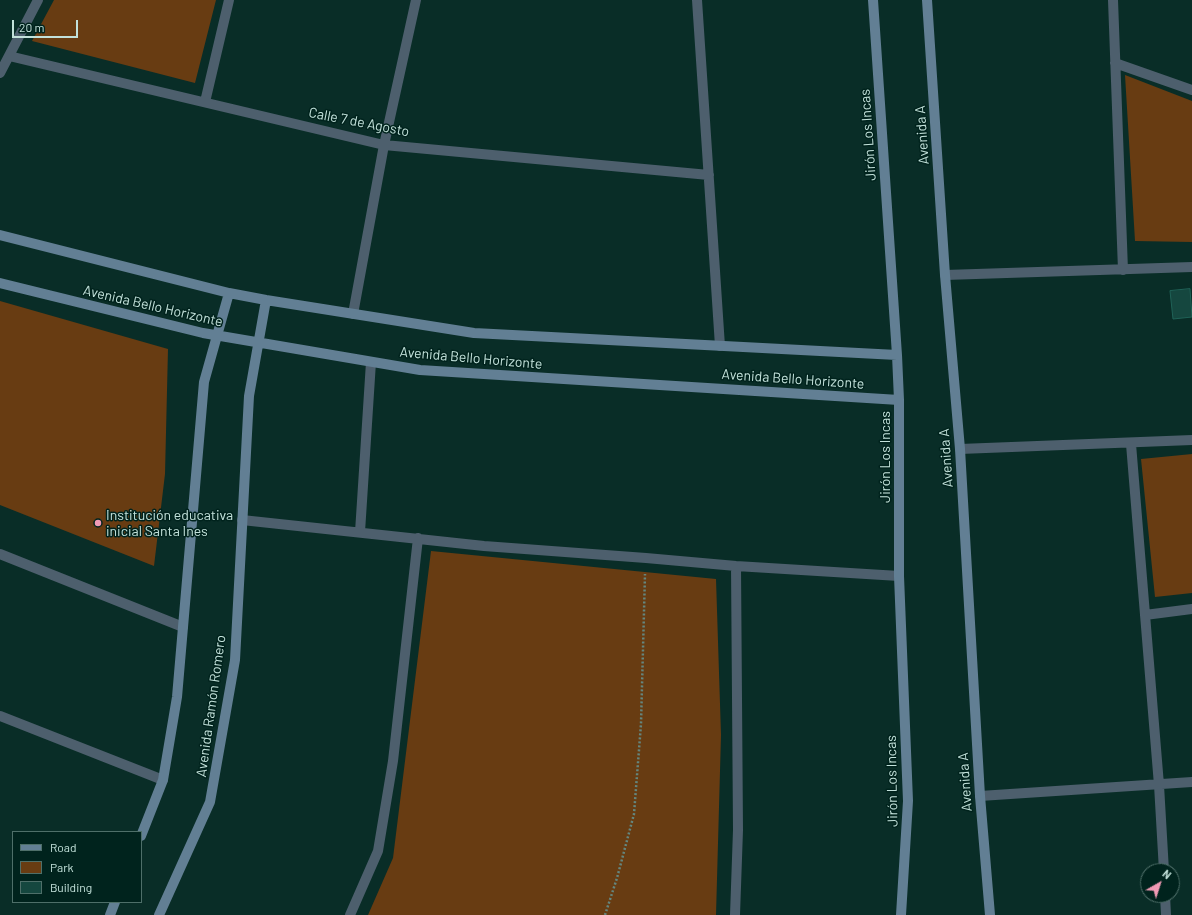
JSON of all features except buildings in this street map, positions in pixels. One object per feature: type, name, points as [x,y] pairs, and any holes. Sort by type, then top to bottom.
[{"type":"street","points":[[0,72],[38,0]]},
{"type":"street","points":[[205,102],[229,0]]},
{"type":"street","points":[[353,314],[384,145],[416,0]]},
{"type":"street","points":[[697,0],[720,346]]},
{"type":"street","name":"Jirón Los Incas","points":[[873,0],[899,400],[899,576],[908,801],[901,915]]},
{"type":"street","name":"Avenida A","points":[[927,0],[945,275],[960,449],[980,796],[990,915]]},
{"type":"street","points":[[1113,0],[1123,270]]},
{"type":"street","name":"Calle 7 de Agosto","points":[[9,56],[384,145],[709,175]]},
{"type":"street","points":[[1115,63],[1192,90]]},
{"type":"street","name":"Avenida Bello Horizonte","points":[[0,235],[229,293],[474,333],[897,355]]},
{"type":"street","points":[[945,275],[1192,267]]},
{"type":"street","name":"Avenida Bello Horizonte","points":[[0,283],[217,336],[420,370],[899,400]]},
{"type":"street","points":[[142,833],[163,780],[177,697],[204,382],[229,293]]},
{"type":"street","name":"Avenida Ramón Romero","points":[[159,915],[210,802],[235,660],[249,396],[266,300]]},
{"type":"street","points":[[360,532],[371,362]]},
{"type":"street","points":[[960,449],[1131,444],[1192,440]]},
{"type":"street","points":[[1131,444],[1159,785],[1164,863]]},
{"type":"street","points":[[242,520],[484,546],[736,566],[899,576]]},
{"type":"street","points":[[350,915],[378,851],[393,761],[418,538]]},
{"type":"street","points":[[0,554],[183,627]]},
{"type":"street","points":[[735,915],[738,830],[736,566]]},
{"type":"street","points":[[1145,615],[1192,609]]},
{"type":"street","points":[[0,716],[163,780]]},
{"type":"street","points":[[980,796],[1192,782]]},
{"type":"street","points":[[110,915],[115,903]]},
{"type":"street","points":[[1165,903],[1166,915]]},
{"type":"path","points":[[605,915],[617,878],[634,814],[640,724],[646,558]]},
{"type":"green space","points":[[54,0],[216,0],[195,83],[32,41]]},
{"type":"green space","points":[[1125,75],[1192,101],[1192,242],[1135,241]]},
{"type":"green space","points":[[0,301],[168,349],[165,474],[154,566],[0,505]]},
{"type":"green space","points":[[1192,454],[1192,593],[1155,597],[1141,459]]},
{"type":"green space","points":[[431,551],[716,579],[721,735],[716,915],[368,915],[393,858]]},
{"type":"place","name":"Institución educativa inicial Santa Ines","points":[[98,523]]}]
